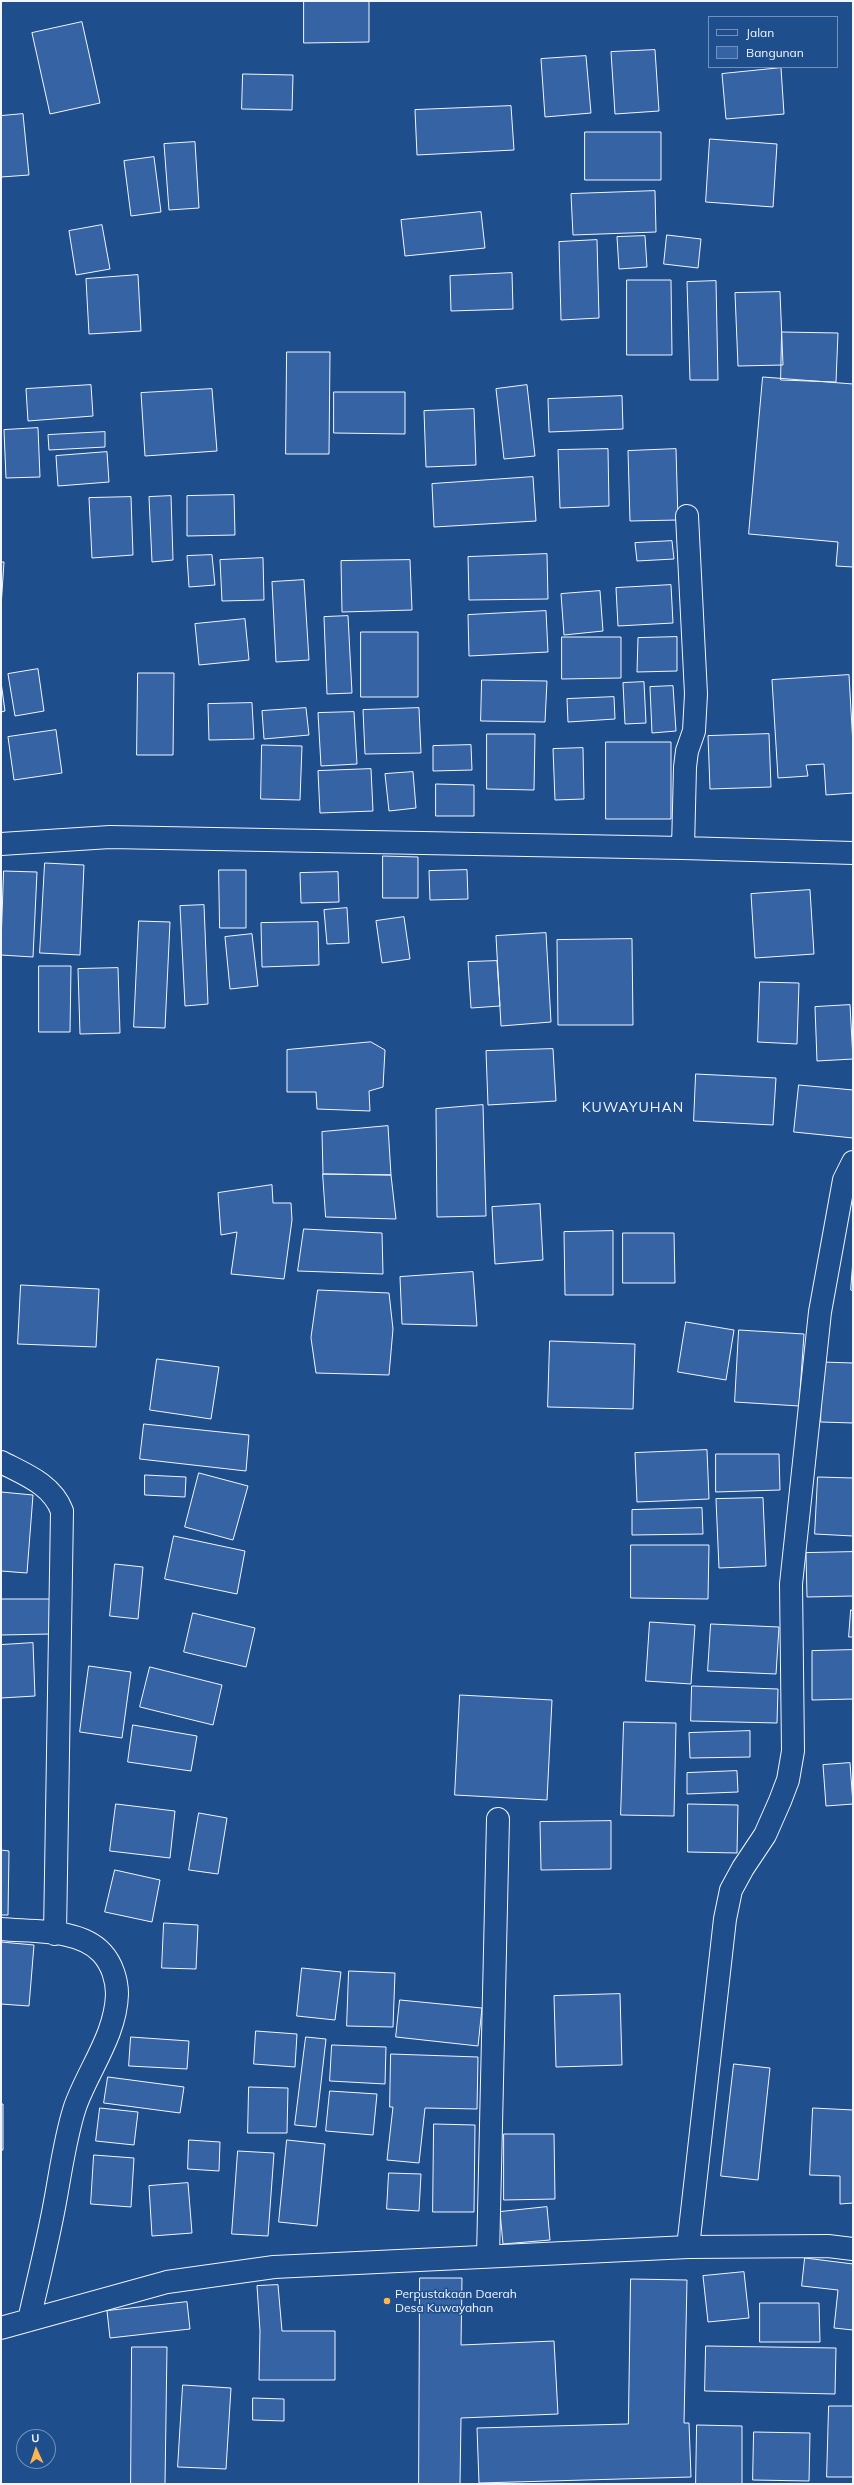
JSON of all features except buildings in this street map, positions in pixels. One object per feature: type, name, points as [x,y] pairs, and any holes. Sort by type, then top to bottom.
[{"type":"street","points":[[683,848],[685,767],[687,751],[695,725],[696,694],[687,516]]},
{"type":"street","points":[[1,844],[110,837],[683,848],[853,854]]},
{"type":"street","points":[[688,2247],[727,1912],[732,1890],[742,1868],[765,1835],[780,1801],[788,1780],[793,1752],[791,1584],[820,1312],[844,1180],[853,1162]]},
{"type":"street","points":[[1,1462],[35,1480],[50,1490],[58,1500],[62,1510],[55,1934]]},
{"type":"street","points":[[488,2256],[498,1818]]},
{"type":"street","points":[[1,1929],[55,1934],[85,1941],[102,1952],[114,1972],[117,1995],[110,2030],[76,2106],[64,2146],[55,2202],[30,2320]]},
{"type":"street","points":[[1,2328],[175,2280],[274,2267],[688,2247],[828,2246],[853,2249]]},
{"type":"place","name":"Perpustakaan Daerah Desa Kuwayahan","points":[[387,2301]]},
{"type":"district","name":"KUWAYUHAN","points":[[633,1108]]}]
